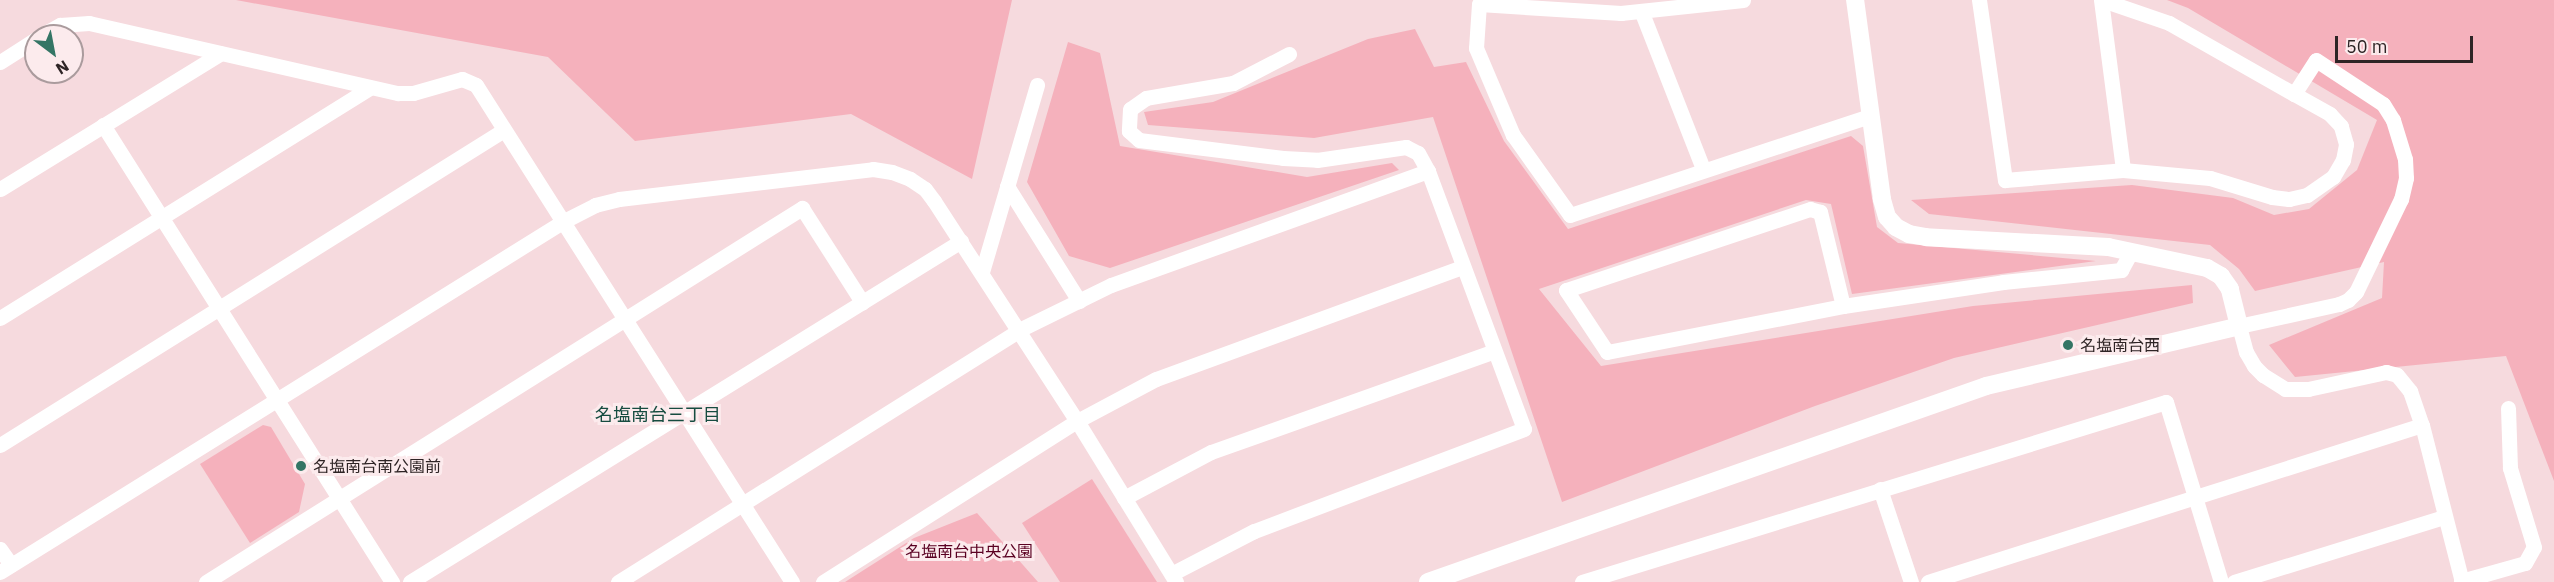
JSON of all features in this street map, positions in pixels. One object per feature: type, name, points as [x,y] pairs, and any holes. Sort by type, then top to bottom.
[{"type":"street","points":[[1743,0],[1642,13],[1479,4],[1476,48],[1513,135],[1570,215],[1703,169],[1870,116]]},
{"type":"street","points":[[1855,0],[1870,116],[1887,217],[1896,227],[1909,234],[2108,247],[2207,268],[2221,276],[2230,290],[2250,359],[2263,375],[2274,383],[2295,390],[2386,372],[2397,375],[2410,391],[2422,425],[2462,582],[2525,563],[2534,547],[2510,468],[2508,408]]},
{"type":"street","points":[[1979,0],[2005,180],[2123,170],[2210,178],[2272,197],[2289,199],[2307,195],[2333,177],[2343,160],[2346,144],[2341,126],[2330,114],[2169,22],[2102,0],[2123,170]]},
{"type":"street","points":[[1642,13],[1703,169]]},
{"type":"street","points":[[74,24],[89,23],[398,93],[413,93],[447,81],[469,81],[476,85],[792,582]]},
{"type":"street","points":[[0,62],[24,47]]},
{"type":"street","points":[[0,189],[221,53]]},
{"type":"street","points":[[0,549],[5,569],[564,221],[595,205],[619,199],[873,169],[892,172],[924,189],[982,272],[1174,578],[1254,531],[1524,429],[1428,171],[1418,153],[1406,147],[1317,160],[1283,158],[1138,140],[1129,131],[1130,109],[1146,98],[1233,83],[1289,54]]},
{"type":"street","points":[[1428,582],[1986,386],[2348,300],[2362,281],[2401,199],[2406,178],[2405,159],[2400,138],[2383,104],[2316,60],[2294,94]]},
{"type":"street","points":[[982,272],[1037,86]]},
{"type":"street","points":[[0,318],[370,88]]},
{"type":"street","points":[[103,125],[221,308],[392,582]]},
{"type":"street","points":[[0,445],[504,130]]},
{"type":"street","points":[[618,582],[1019,330],[1111,285],[1428,171]]},
{"type":"street","points":[[1007,186],[1079,301]]},
{"type":"street","points":[[206,582],[341,500],[802,208],[862,302]]},
{"type":"street","points":[[1843,306],[1820,212],[1810,209],[1566,290],[1607,352],[1843,306],[2003,282],[2121,270],[2131,252]]},
{"type":"street","points":[[410,582],[683,411],[962,241]]},
{"type":"street","points":[[823,582],[1077,421],[1156,379],[1462,267]]},
{"type":"street","points":[[1124,498],[1211,452],[1494,351]]},
{"type":"street","points":[[1582,582],[2166,402],[2221,582]]},
{"type":"street","points":[[1928,582],[2422,425]]},
{"type":"street","points":[[1880,489],[1911,582]]},
{"type":"street","points":[[2234,582],[2444,517]]},
{"type":"green space","points":[[236,0],[1012,0],[972,179],[851,114],[635,141],[548,57]]},
{"type":"green space","points":[[2167,0],[2554,0],[2554,481],[2506,356],[2295,377],[2269,345],[2382,298],[2384,262],[2255,291],[2239,269],[2210,245],[1929,214],[1911,200],[2132,185],[2233,198],[2274,215],[2309,209],[2357,170],[2377,120],[2188,8]]},
{"type":"green space","points":[[1415,29],[1434,67],[1466,62],[1504,141],[1568,229],[1851,136],[1863,146],[1877,227],[1898,243],[2096,261],[1852,294],[1831,204],[1806,200],[1539,289],[1601,366],[1973,306],[2192,285],[2193,303],[1954,358],[1815,406],[1562,502],[1433,117],[1314,138],[1148,125],[1144,112],[1213,102],[1368,39]]},
{"type":"green space","points":[[1068,42],[1100,53],[1120,146],[1307,177],[1392,163],[1399,170],[1110,268],[1069,256],[1027,182]]},
{"type":"green space","points":[[263,425],[271,427],[305,484],[299,512],[250,543],[200,464]]},
{"type":"green space","points":[[1092,479],[1157,582],[1060,582],[1022,523]]},
{"type":"green space","name":"名塩南台中央公園","points":[[977,513],[1038,582],[845,582],[914,538]]},
{"type":"place","name":"名塩南台西","points":[[2068,345]]},
{"type":"place","name":"名塩南台南公園前","points":[[301,466]]},
{"type":"district","name":"名塩南台三丁目","points":[[658,415]]}]
